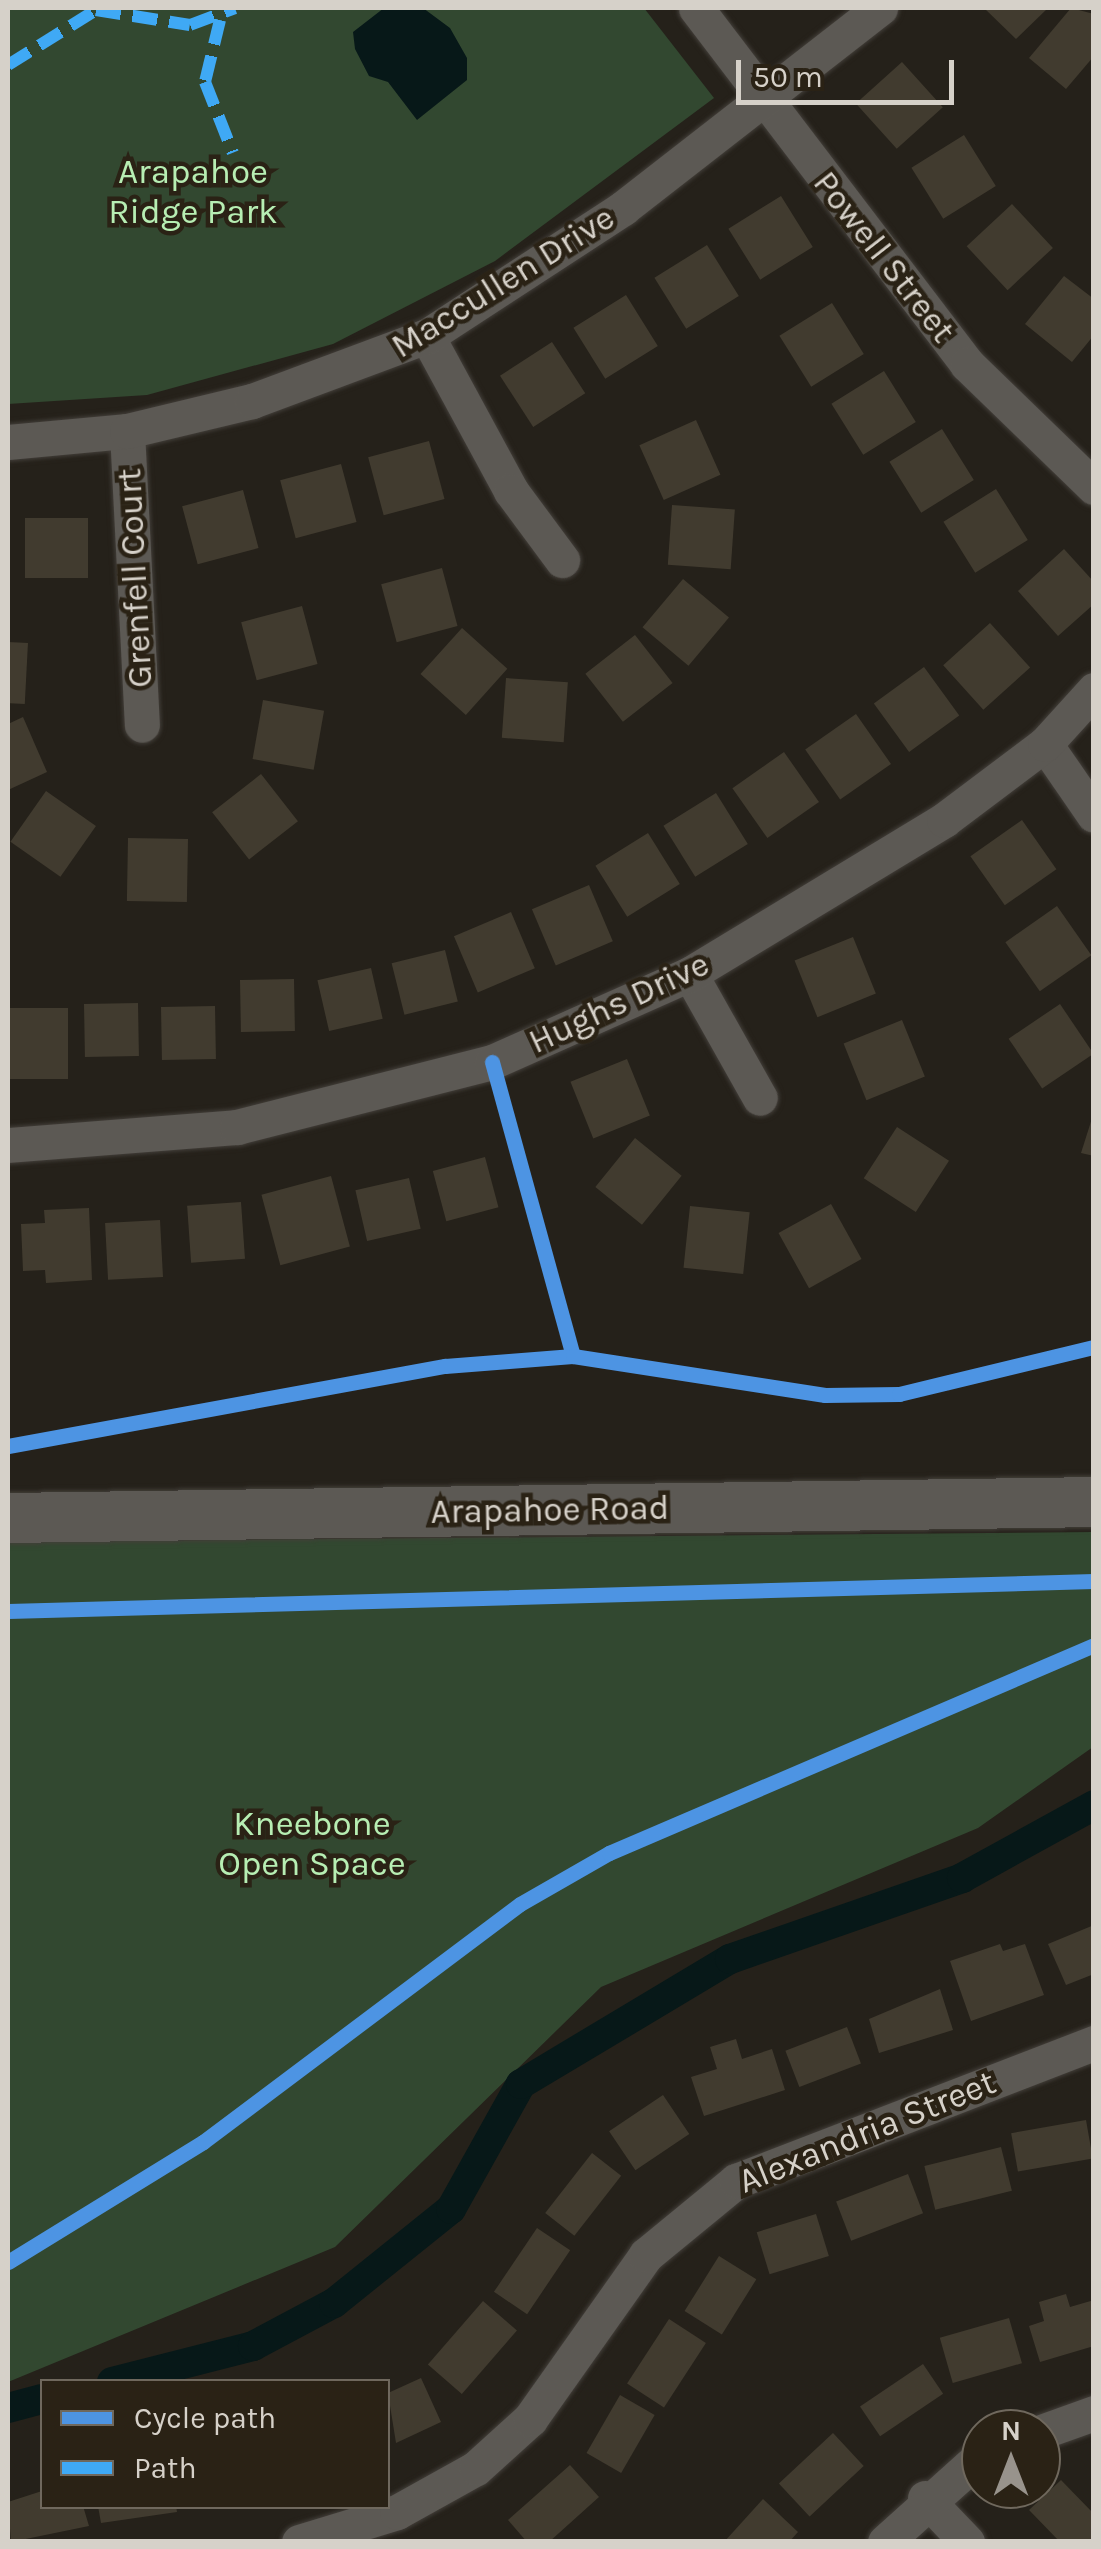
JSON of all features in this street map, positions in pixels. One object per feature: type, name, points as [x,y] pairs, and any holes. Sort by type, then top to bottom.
[{"type":"main road","name":"Arapahoe Road","points":[[8,1518],[1094,1502]]},
{"type":"street","name":"Powell Street","points":[[696,8],[968,364],[1094,487]]},
{"type":"street","name":"Maccullen Drive","points":[[8,442],[127,431],[252,401],[427,336],[768,102],[880,8]]},
{"type":"street","points":[[427,336],[510,490],[562,560]]},
{"type":"street","name":"Grenfell Court","points":[[127,431],[142,725]]},
{"type":"street","name":"Hughs Drive","points":[[8,1145],[237,1128],[395,1092],[492,1062],[690,974],[944,820],[1045,744],[1094,690]]},
{"type":"street","points":[[1045,744],[1094,815]]},
{"type":"street","points":[[690,974],[760,1098]]},
{"type":"street","name":"Alexandria Street","points":[[300,2542],[397,2512],[476,2468],[530,2419],[646,2255],[736,2181],[1094,2043]]},
{"type":"street","points":[[1061,2425],[1094,2413]]},
{"type":"street","points":[[885,2542],[925,2498],[961,2471]]},
{"type":"street","points":[[925,2498],[967,2542]]},
{"type":"green space","name":"Arapahoe Ridge Park","points":[[8,8],[644,8],[714,98],[495,261],[333,344],[147,395],[8,404]]},
{"type":"green space","name":"Kneebone Open Space","points":[[1093,1532],[1093,1747],[978,1828],[601,1987],[335,2247],[8,2382],[8,1542]]},
{"type":"shaded area","points":[[384,8],[423,8],[450,28],[467,58],[467,80],[417,120],[388,82],[369,76],[355,49],[353,32]]},
{"type":"building","points":[[984,8],[1048,8],[1016,39]]},
{"type":"building","points":[[1071,8],[1094,14],[1094,56],[1066,89],[1029,58]]},
{"type":"building","points":[[902,62],[943,107],[897,149],[856,103]]},
{"type":"building","points":[[964,135],[996,186],[943,219],[911,168]]},
{"type":"building","points":[[781,196],[813,247],[760,280],[728,229]]},
{"type":"building","points":[[1012,204],[1053,248],[1008,290],[967,246]]},
{"type":"building","points":[[707,245],[739,296],[686,329],[654,278]]},
{"type":"building","points":[[1064,276],[1094,299],[1094,335],[1072,362],[1025,324]]},
{"type":"building","points":[[626,295],[658,346],[605,379],[573,328]]},
{"type":"building","points":[[832,303],[864,354],[811,387],[779,336]]},
{"type":"building","points":[[552,342],[585,393],[533,427],[500,376]]},
{"type":"building","points":[[884,371],[916,422],[863,455],[831,404]]},
{"type":"building","points":[[696,420],[720,475],[664,500],[639,445]]},
{"type":"building","points":[[942,429],[974,480],[921,513],[889,462]]},
{"type":"building","points":[[429,441],[445,499],[384,515],[368,457]]},
{"type":"building","points":[[341,464],[357,522],[296,538],[280,480]]},
{"type":"building","points":[[996,489],[1028,540],[975,573],[943,522]]},
{"type":"building","points":[[243,490],[259,548],[198,564],[182,506]]},
{"type":"building","points":[[672,505],[735,509],[731,569],[668,565]]},
{"type":"building","points":[[25,518],[88,518],[88,578],[25,578]]},
{"type":"building","points":[[1064,549],[1094,582],[1094,604],[1058,636],[1018,591]]},
{"type":"building","points":[[442,568],[458,626],[397,642],[381,584]]},
{"type":"building","points":[[683,579],[729,618],[688,666],[643,627]]},
{"type":"building","points":[[302,606],[318,664],[257,680],[241,622]]},
{"type":"building","points":[[990,623],[1030,668],[983,710],[943,665]]},
{"type":"building","points":[[462,628],[507,669],[466,715],[421,674]]},
{"type":"building","points":[[635,635],[673,683],[623,722],[585,674]]},
{"type":"building","points":[[8,642],[28,643],[25,704],[8,703]]},
{"type":"building","points":[[924,667],[959,716],[909,752],[874,703]]},
{"type":"building","points":[[506,678],[568,682],[564,742],[502,738]]},
{"type":"building","points":[[263,700],[324,711],[314,770],[253,759]]},
{"type":"building","points":[[856,714],[891,764],[840,800],[805,750]]},
{"type":"building","points":[[23,717],[47,772],[8,790],[8,724]]},
{"type":"building","points":[[784,752],[819,802],[767,838],[732,788]]},
{"type":"building","points":[[261,774],[298,821],[249,859],[212,812]]},
{"type":"building","points":[[46,791],[96,826],[60,877],[10,842]]},
{"type":"building","points":[[716,793],[748,844],[695,877],[663,826]]},
{"type":"building","points":[[1022,820],[1056,869],[1005,905],[970,856]]},
{"type":"building","points":[[648,833],[680,884],[627,917],[595,866]]},
{"type":"building","points":[[128,838],[188,839],[187,902],[127,901]]},
{"type":"building","points":[[589,885],[613,941],[556,965],[532,909]]},
{"type":"building","points":[[1057,906],[1091,955],[1040,991],[1005,942]]},
{"type":"building","points":[[511,912],[535,968],[478,992],[454,936]]},
{"type":"building","points":[[853,937],[876,994],[817,1017],[795,961]]},
{"type":"building","points":[[445,950],[458,1001],[404,1015],[392,963]]},
{"type":"building","points":[[371,968],[383,1019],[329,1031],[317,980]]},
{"type":"building","points":[[294,979],[295,1031],[241,1032],[240,980]]},
{"type":"building","points":[[138,1003],[139,1056],[85,1057],[84,1004]]},
{"type":"building","points":[[1060,1004],[1094,1054],[1042,1088],[1009,1039]]},
{"type":"building","points":[[215,1006],[216,1059],[162,1060],[161,1007]]},
{"type":"building","points":[[8,1008],[68,1008],[68,1079],[8,1079]]},
{"type":"building","points":[[902,1020],[925,1077],[866,1100],[844,1044]]},
{"type":"building","points":[[627,1059],[650,1116],[593,1138],[570,1082]]},
{"type":"building","points":[[1094,1112],[1094,1156],[1081,1153]]},
{"type":"building","points":[[897,1127],[949,1161],[916,1212],[864,1178]]},
{"type":"building","points":[[635,1138],[682,1176],[642,1225],[595,1187]]},
{"type":"building","points":[[485,1157],[498,1207],[446,1221],[433,1171]]},
{"type":"building","points":[[331,1176],[350,1247],[280,1265],[261,1195]]},
{"type":"building","points":[[409,1178],[421,1229],[367,1241],[355,1190]]},
{"type":"building","points":[[241,1202],[245,1259],[191,1263],[187,1206]]},
{"type":"building","points":[[831,1204],[862,1259],[809,1288],[779,1233]]},
{"type":"building","points":[[690,1206],[750,1212],[743,1274],[684,1268]]},
{"type":"building","points":[[89,1208],[92,1280],[46,1283],[45,1270],[23,1271],[21,1224],[45,1223],[44,1210]]},
{"type":"building","points":[[160,1220],[163,1277],[108,1280],[105,1223]]},
{"type":"building","points":[[1094,1925],[1094,1974],[1066,1985],[1048,1944]]},
{"type":"building","points":[[1000,1944],[1003,1951],[1025,1944],[1044,1995],[971,2021],[950,1961]]},
{"type":"building","points":[[940,1989],[953,2030],[879,2053],[869,2019]]},
{"type":"building","points":[[847,2027],[861,2063],[799,2087],[785,2051]]},
{"type":"building","points":[[736,2039],[742,2059],[772,2049],[785,2090],[704,2116],[691,2077],[717,2069],[710,2047]]},
{"type":"building","points":[[663,2095],[689,2134],[635,2170],[609,2131]]},
{"type":"building","points":[[1086,2120],[1093,2158],[1018,2172],[1011,2133]]},
{"type":"building","points":[[1001,2147],[1012,2191],[935,2210],[924,2166]]},
{"type":"building","points":[[592,2153],[621,2176],[574,2236],[545,2213]]},
{"type":"building","points":[[908,2174],[923,2213],[851,2241],[836,2202]]},
{"type":"building","points":[[816,2214],[829,2256],[770,2274],[757,2232]]},
{"type":"building","points":[[537,2228],[570,2250],[527,2314],[494,2292]]},
{"type":"building","points":[[719,2256],[756,2279],[722,2334],[685,2311]]},
{"type":"building","points":[[1066,2294],[1070,2307],[1094,2300],[1094,2346],[1040,2362],[1029,2326],[1044,2321],[1039,2302]]},
{"type":"building","points":[[483,2301],[517,2331],[462,2394],[428,2364]]},
{"type":"building","points":[[1009,2318],[1022,2363],[953,2383],[940,2338]]},
{"type":"building","points":[[669,2319],[706,2343],[664,2408],[627,2384]]},
{"type":"building","points":[[923,2364],[943,2394],[880,2436],[860,2406]]},
{"type":"building","points":[[421,2378],[441,2422],[396,2443],[390,2392]]},
{"type":"building","points":[[620,2395],[655,2415],[621,2473],[586,2453]]},
{"type":"building","points":[[833,2433],[864,2466],[810,2516],[779,2483]]},
{"type":"building","points":[[570,2465],[599,2497],[549,2542],[527,2542],[508,2520]]},
{"type":"building","points":[[1061,2480],[1094,2514],[1094,2542],[1060,2542],[1029,2510],[1061,2509]]},
{"type":"building","points":[[40,2492],[40,2509],[84,2509],[89,2526],[11,2542],[8,2502]]},
{"type":"building","points":[[763,2499],[798,2532],[789,2542],[724,2542]]},
{"type":"building","points":[[99,2509],[177,2512],[101,2523]]},
{"type":"waterway","points":[[124,2379],[253,2346],[334,2303],[451,2209],[521,2084],[730,1959],[962,1878],[1094,1805]]},
{"type":"waterway","points":[[8,2408],[40,2400]]},
{"type":"marked path","points":[[8,65],[96,10],[190,25],[235,8]]},
{"type":"marked path","points":[[220,20],[205,82],[233,153]]},
{"type":"cycle path","points":[[492,1062],[573,1356]]},
{"type":"cycle path","points":[[8,1446],[445,1366],[573,1356],[825,1395],[899,1394],[1094,1347]]},
{"type":"cycle path","points":[[8,1611],[1094,1581]]},
{"type":"cycle path","points":[[8,2262],[203,2142],[520,1904],[609,1853],[1094,1645]]}]
